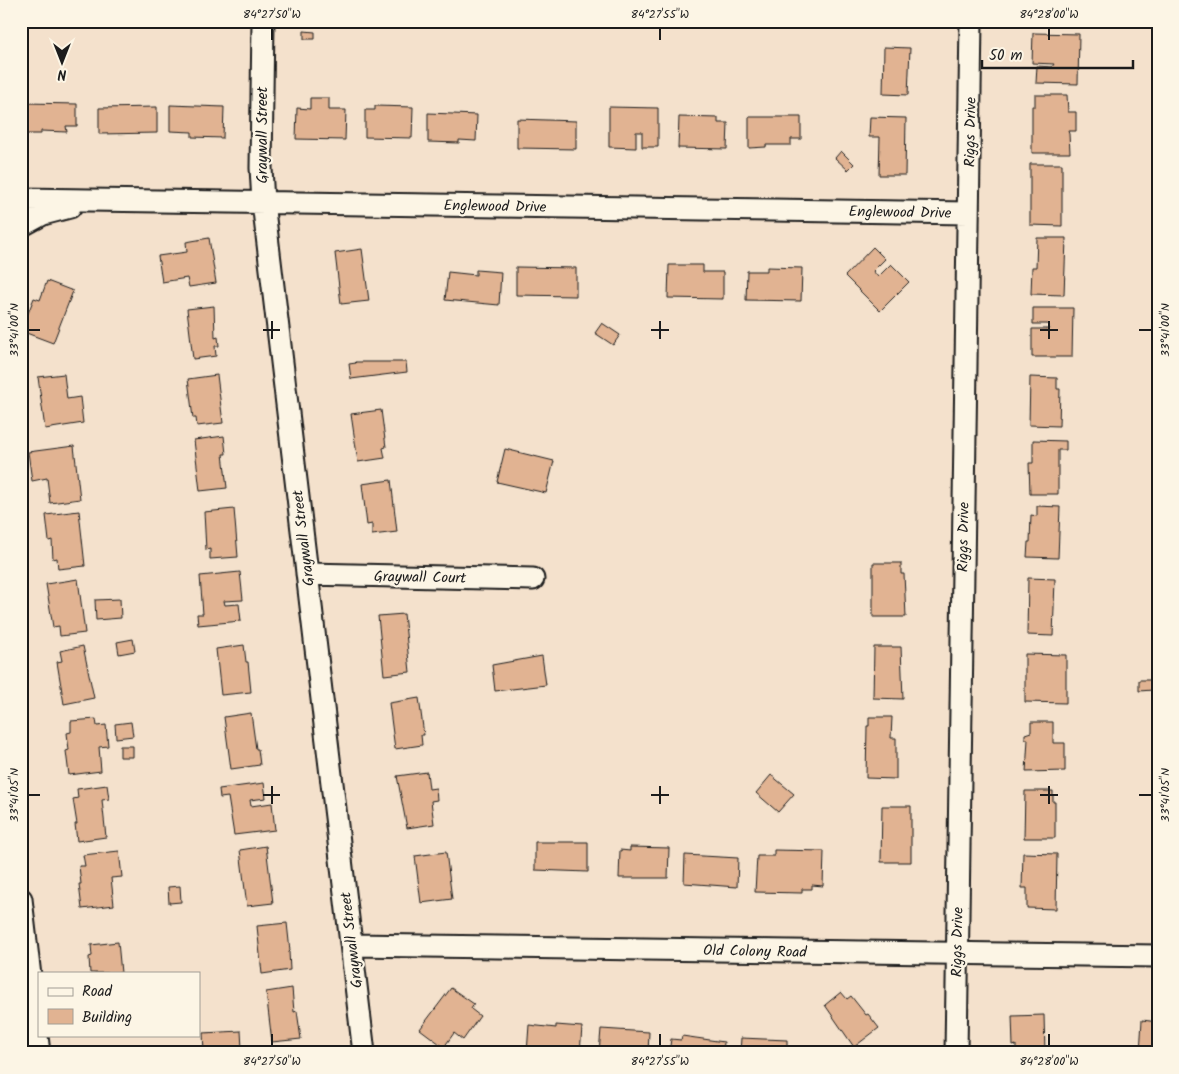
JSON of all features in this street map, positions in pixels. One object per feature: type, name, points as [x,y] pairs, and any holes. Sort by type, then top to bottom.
[{"type":"street","name":"Graywall Street","points":[[263,21],[261,168],[263,202],[364,1053]]},
{"type":"street","name":"Riggs Drive","points":[[956,1053],[971,21]]},
{"type":"street","name":"Englewood Drive","points":[[21,199],[968,213]]},
{"type":"street","points":[[21,226],[42,214],[70,207],[158,200]]},
{"type":"street","name":"Graywall Court","points":[[308,574],[533,579]]},
{"type":"street","points":[[21,899],[27,992],[39,1053]]},
{"type":"street","name":"Old Colony Road","points":[[352,946],[1158,956]]},
{"type":"building","points":[[880,21],[912,21],[912,23],[880,24]]},
{"type":"building","points":[[304,31],[315,32],[315,39],[304,39]]},
{"type":"building","points":[[1033,33],[1079,34],[1078,84],[1036,83],[1037,66],[1052,67],[1054,64],[1032,63]]},
{"type":"building","points":[[884,47],[910,48],[908,95],[883,94]]},
{"type":"building","points":[[1035,95],[1067,95],[1068,112],[1076,112],[1076,131],[1068,131],[1070,153],[1032,153],[1032,106],[1035,106]]},
{"type":"building","points":[[310,98],[329,98],[329,110],[346,110],[345,140],[296,139],[297,108],[310,109]]},
{"type":"building","points":[[25,103],[77,104],[77,126],[66,126],[67,132],[41,131],[41,134],[25,134]]},
{"type":"building","points":[[170,105],[224,107],[223,138],[192,137],[192,132],[170,131]]},
{"type":"building","points":[[375,106],[413,107],[412,138],[365,137],[365,110],[375,110]]},
{"type":"building","points":[[157,107],[157,133],[99,134],[99,108]]},
{"type":"building","points":[[609,107],[658,108],[658,147],[642,147],[642,132],[636,132],[636,148],[609,147]]},
{"type":"building","points":[[428,113],[477,115],[476,141],[459,140],[459,143],[428,142]]},
{"type":"building","points":[[679,117],[718,118],[718,123],[728,123],[727,149],[678,148]]},
{"type":"building","points":[[749,117],[801,117],[801,139],[791,139],[791,145],[766,145],[766,147],[749,148]]},
{"type":"building","points":[[870,117],[906,118],[905,175],[879,175],[880,137],[869,137]]},
{"type":"building","points":[[517,119],[576,121],[576,149],[517,148]]},
{"type":"building","points":[[841,151],[854,164],[848,170],[835,158]]},
{"type":"building","points":[[1030,164],[1062,164],[1062,226],[1030,225]]},
{"type":"building","points":[[209,238],[216,283],[189,287],[187,278],[162,282],[158,256],[187,252],[186,242]]},
{"type":"building","points":[[1037,238],[1066,238],[1064,295],[1031,294],[1032,267],[1036,267]]},
{"type":"building","points":[[873,247],[885,259],[873,271],[878,277],[891,264],[909,282],[880,311],[845,276]]},
{"type":"building","points":[[362,249],[369,301],[341,304],[335,253]]},
{"type":"building","points":[[669,265],[703,265],[703,272],[723,272],[723,299],[668,298]]},
{"type":"building","points":[[516,267],[576,268],[576,296],[516,295]]},
{"type":"building","points":[[767,267],[802,268],[801,301],[746,300],[747,271],[767,271]]},
{"type":"building","points":[[476,270],[501,272],[499,305],[445,300],[448,272],[476,275]]},
{"type":"building","points":[[47,281],[73,291],[53,343],[21,331],[34,298],[40,300]]},
{"type":"building","points":[[214,306],[215,338],[218,337],[219,346],[215,346],[216,356],[193,359],[187,309]]},
{"type":"building","points":[[1033,308],[1073,308],[1072,357],[1032,357],[1032,329],[1050,329],[1048,324],[1033,324]]},
{"type":"building","points":[[602,323],[620,335],[613,345],[595,333]]},
{"type":"building","points":[[355,362],[406,362],[407,372],[351,379],[349,364]]},
{"type":"building","points":[[64,374],[67,399],[80,397],[83,423],[45,429],[38,377]]},
{"type":"building","points":[[217,375],[223,423],[197,426],[196,418],[193,418],[188,379]]},
{"type":"building","points":[[1030,377],[1057,378],[1057,389],[1060,389],[1059,426],[1029,425]]},
{"type":"building","points":[[381,410],[386,447],[383,448],[385,458],[358,462],[351,414]]},
{"type":"building","points":[[224,436],[226,454],[223,454],[227,488],[200,491],[194,440]]},
{"type":"building","points":[[1033,440],[1066,441],[1066,450],[1058,450],[1058,494],[1030,494],[1029,463],[1033,463]]},
{"type":"building","points":[[74,446],[80,499],[50,503],[47,478],[32,481],[28,452]]},
{"type":"building","points":[[505,449],[554,461],[546,493],[497,482]]},
{"type":"building","points":[[391,480],[397,532],[372,535],[372,524],[367,525],[362,484]]},
{"type":"building","points":[[1037,506],[1060,507],[1058,558],[1027,557],[1028,542],[1030,542],[1031,515],[1037,516]]},
{"type":"building","points":[[234,509],[238,557],[210,559],[210,549],[206,550],[204,512]]},
{"type":"building","points":[[79,511],[85,566],[58,569],[57,558],[53,559],[52,540],[49,541],[46,515]]},
{"type":"building","points":[[873,563],[901,563],[901,574],[904,574],[906,617],[873,617]]},
{"type":"building","points":[[240,572],[243,600],[224,601],[225,605],[239,604],[241,621],[198,625],[197,614],[203,614],[200,576]]},
{"type":"building","points":[[1028,578],[1055,579],[1053,636],[1027,635]]},
{"type":"building","points":[[78,579],[85,633],[60,636],[59,626],[53,627],[46,584]]},
{"type":"building","points":[[120,599],[121,618],[96,620],[95,600]]},
{"type":"building","points":[[404,614],[410,672],[384,675],[378,616]]},
{"type":"building","points":[[133,639],[135,651],[119,654],[117,642]]},
{"type":"building","points":[[244,645],[251,692],[221,695],[216,649]]},
{"type":"building","points":[[83,646],[94,698],[64,704],[57,662],[62,661],[60,651]]},
{"type":"building","points":[[874,647],[901,647],[903,699],[873,698]]},
{"type":"building","points":[[1025,654],[1066,655],[1066,703],[1025,702]]},
{"type":"building","points":[[542,656],[546,685],[495,691],[492,665]]},
{"type":"building","points":[[1139,680],[1153,680],[1153,690],[1139,691]]},
{"type":"building","points":[[419,698],[424,735],[421,735],[422,745],[395,749],[389,703]]},
{"type":"building","points":[[251,713],[260,765],[231,769],[224,717]]},
{"type":"building","points":[[869,717],[892,717],[891,738],[896,738],[896,779],[866,778],[867,726],[869,726]]},
{"type":"building","points":[[96,719],[97,726],[106,725],[108,746],[99,747],[101,771],[69,775],[66,751],[69,750],[67,733],[71,732],[71,721]]},
{"type":"building","points":[[131,722],[133,736],[116,738],[115,724]]},
{"type":"building","points":[[1031,722],[1053,722],[1053,743],[1065,743],[1065,771],[1026,772],[1028,739],[1025,739],[1025,734],[1031,732]]},
{"type":"building","points":[[120,746],[133,746],[133,757],[120,757]]},
{"type":"building","points":[[427,772],[429,789],[436,788],[437,800],[431,801],[434,824],[407,828],[397,776]]},
{"type":"building","points":[[771,775],[794,794],[778,812],[756,793]]},
{"type":"building","points":[[264,783],[266,798],[250,800],[251,806],[272,803],[275,830],[234,835],[228,797],[220,798],[219,789]]},
{"type":"building","points":[[107,785],[109,799],[102,800],[106,837],[77,841],[75,824],[77,824],[73,799],[78,798],[77,789]]},
{"type":"building","points":[[1025,791],[1053,791],[1053,802],[1055,802],[1055,838],[1024,838]]},
{"type":"building","points":[[882,806],[911,806],[911,862],[881,862]]},
{"type":"building","points":[[535,842],[588,842],[588,872],[535,870]]},
{"type":"building","points":[[266,846],[273,903],[247,906],[240,850]]},
{"type":"building","points":[[630,847],[669,848],[668,878],[619,878],[620,850],[630,851]]},
{"type":"building","points":[[774,850],[824,851],[823,886],[812,885],[812,889],[802,889],[802,893],[755,892],[757,856],[774,856]]},
{"type":"building","points":[[119,851],[122,877],[111,878],[114,905],[82,909],[79,866],[85,866],[83,855]]},
{"type":"building","points":[[446,852],[452,899],[421,903],[415,856]]},
{"type":"building","points":[[1023,853],[1057,854],[1056,909],[1027,908],[1027,888],[1022,888]]},
{"type":"building","points":[[685,855],[738,858],[737,887],[684,883]]},
{"type":"building","points":[[180,886],[181,902],[169,903],[168,887]]},
{"type":"building","points":[[287,923],[290,970],[262,974],[257,926]]},
{"type":"building","points":[[118,942],[121,972],[90,972],[89,957],[92,956],[91,945]]},
{"type":"building","points":[[292,988],[294,1012],[297,1011],[301,1039],[272,1042],[266,992]]},
{"type":"building","points":[[451,988],[474,1004],[471,1009],[480,1016],[463,1040],[454,1033],[444,1047],[420,1029]]},
{"type":"building","points":[[841,992],[847,999],[851,996],[879,1028],[854,1047],[825,1005]]},
{"type":"building","points":[[1044,1015],[1045,1053],[1016,1053],[1016,1045],[1013,1046],[1012,1016]]},
{"type":"building","points":[[1142,1020],[1158,1022],[1158,1053],[1140,1053]]},
{"type":"building","points":[[529,1025],[556,1028],[556,1025],[582,1027],[580,1053],[527,1053]]},
{"type":"building","points":[[601,1029],[649,1032],[648,1053],[599,1053]]},
{"type":"building","points":[[241,1031],[242,1049],[204,1052],[203,1033]]},
{"type":"building","points":[[682,1036],[724,1042],[723,1053],[669,1053],[671,1039],[681,1040]]},
{"type":"building","points":[[741,1038],[787,1040],[787,1053],[740,1053]]}]
